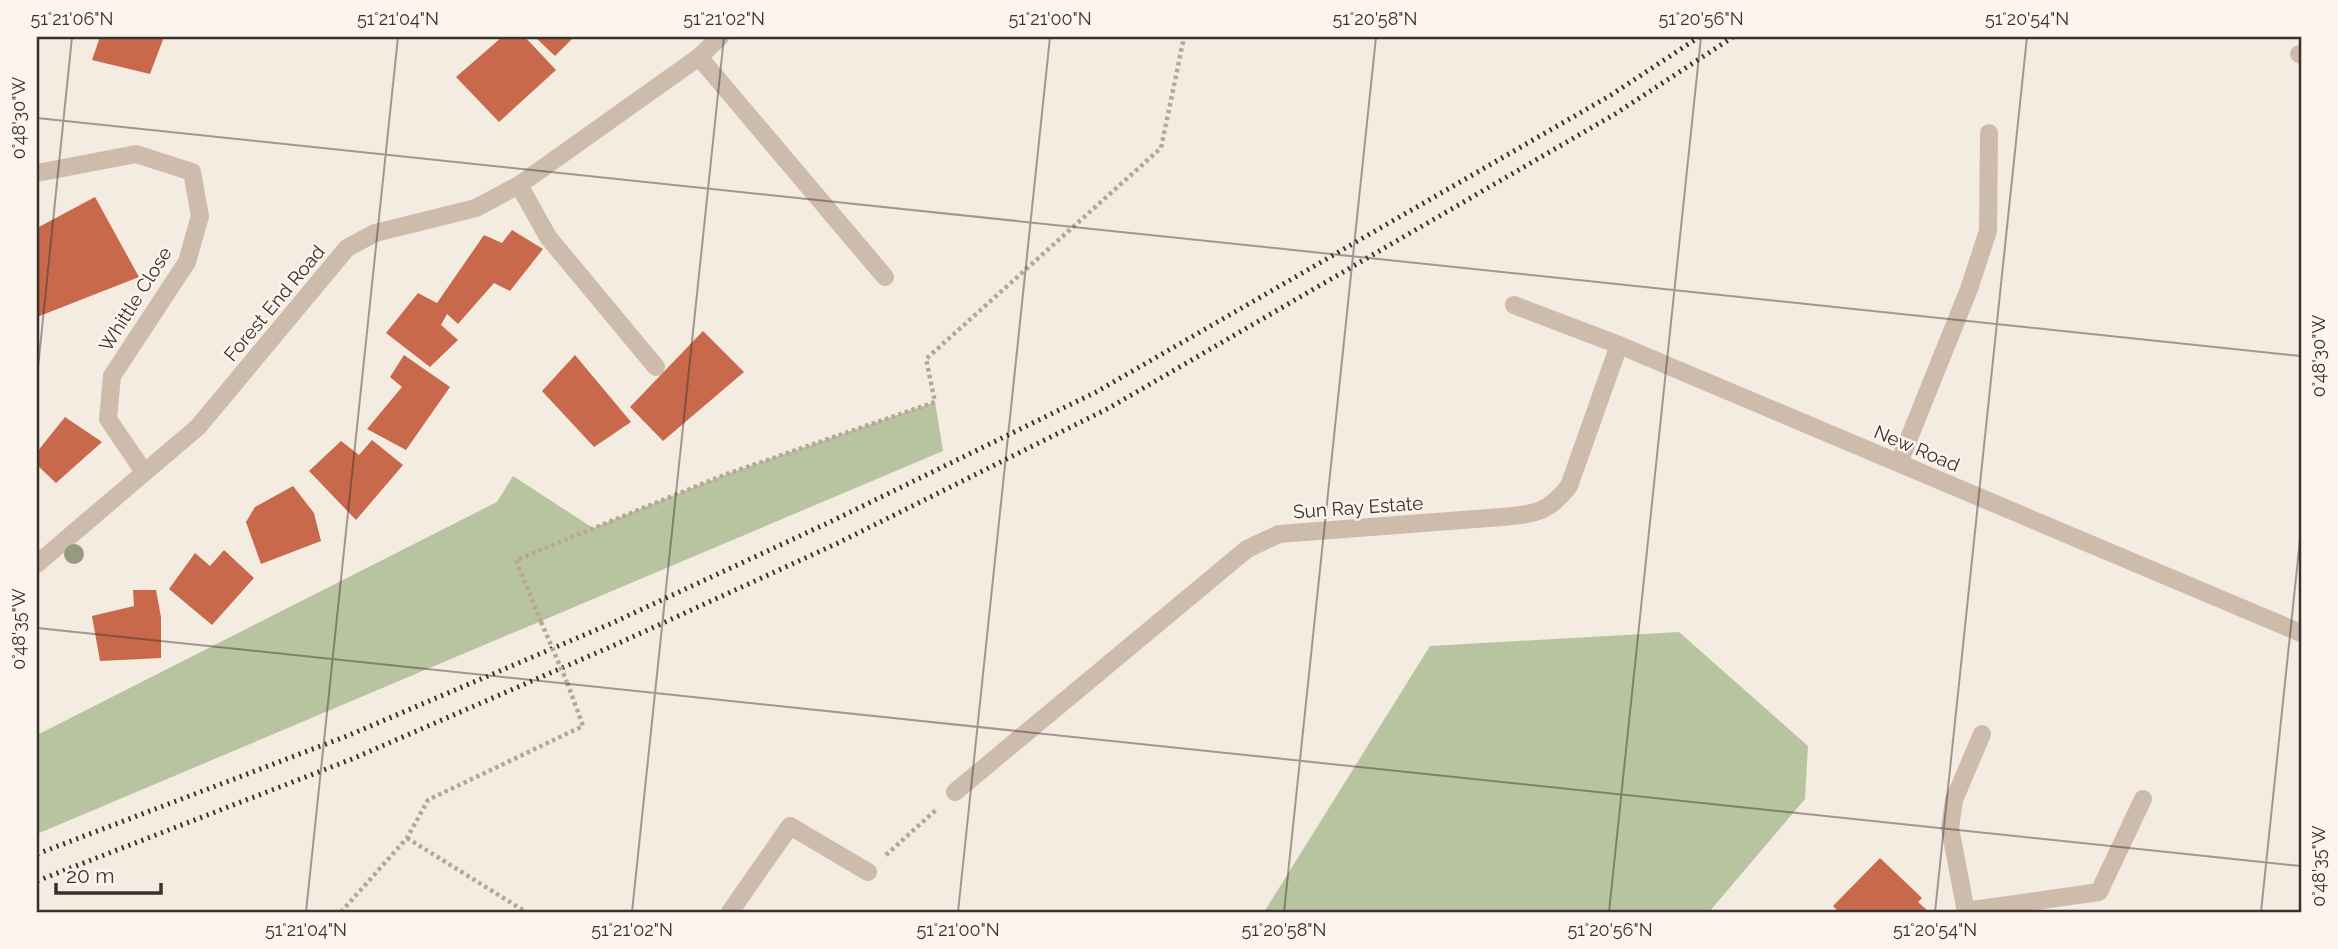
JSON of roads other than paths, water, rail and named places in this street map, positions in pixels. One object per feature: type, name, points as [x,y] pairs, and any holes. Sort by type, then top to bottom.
[{"type":"street","name":"Forest End Road","points":[[37,564],[198,427],[347,248],[375,233],[476,208],[519,185],[699,57],[720,37]]},
{"type":"street","points":[[699,57],[885,277]]},
{"type":"street","points":[[1899,463],[1969,289],[1988,231],[1989,133]]},
{"type":"street","name":"Whittle Close","points":[[37,173],[136,154],[192,172],[200,216],[187,262],[112,376],[108,419],[144,472]]},
{"type":"street","points":[[519,185],[548,237],[656,367]]},
{"type":"street","name":"New Road","points":[[1514,305],[1619,345],[2301,633]]},
{"type":"street","name":"Sun Ray Estate","points":[[955,792],[1247,549],[1279,534],[1502,517],[1536,513],[1555,504],[1569,486],[1619,345]]},
{"type":"street","points":[[1982,734],[1954,800],[1950,828],[1966,912],[2099,892],[2143,799]]},
{"type":"street","points":[[730,912],[790,826],[868,872]]},
{"type":"railway","points":[[37,854],[347,736],[610,624],[832,521],[1096,392],[1611,95],[1699,37]]},
{"type":"railway","points":[[37,881],[352,759],[617,644],[838,543],[1109,408],[1615,114],[1733,37]]}]
